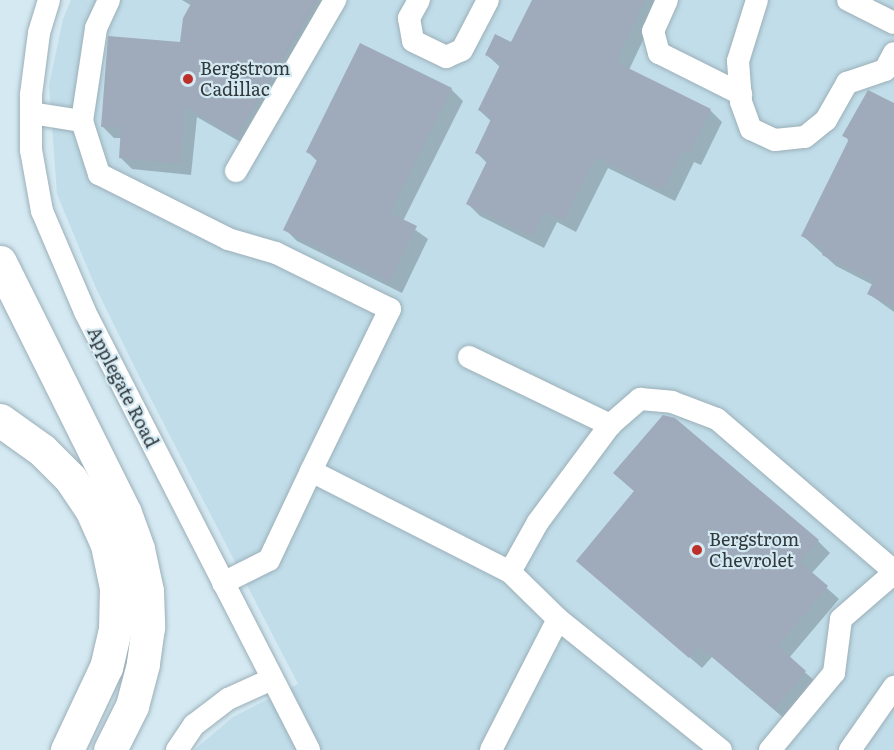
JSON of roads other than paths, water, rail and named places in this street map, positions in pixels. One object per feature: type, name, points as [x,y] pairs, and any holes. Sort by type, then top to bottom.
[{"type":"highway","points":[[0,262],[125,513],[138,549],[147,600],[143,664],[132,706],[110,750]]},
{"type":"highway","points":[[0,420],[42,450],[75,486],[107,545],[116,588],[115,629],[106,667],[67,750]]},
{"type":"street","name":"Applegate Road","points":[[49,0],[39,33],[31,113],[31,150],[42,211],[85,312],[270,680],[309,750]]},
{"type":"street","points":[[109,0],[96,28],[82,121],[99,174],[228,239],[276,253],[390,309],[269,560],[223,583]]},
{"type":"street","points":[[236,171],[335,0]]},
{"type":"street","points":[[419,0],[409,18],[413,41],[446,57],[462,50],[488,0]]},
{"type":"street","points":[[667,0],[653,30],[659,53],[741,94]]},
{"type":"street","points":[[757,0],[738,61],[741,94],[751,129],[775,140],[805,137],[826,120],[847,83],[885,70],[894,53]]},
{"type":"street","points":[[848,0],[894,23]]},
{"type":"street","points":[[31,113],[82,121]]},
{"type":"street","points":[[469,357],[610,424]]},
{"type":"street","points":[[510,572],[538,522],[610,424],[640,399],[672,402],[717,419],[894,572],[842,619],[834,673],[770,750]]},
{"type":"street","points":[[311,471],[510,572],[558,619],[721,750]]},
{"type":"street","points":[[491,750],[558,619]]},
{"type":"street","points":[[177,750],[203,718],[228,699],[270,680]]},
{"type":"street","points":[[850,750],[894,687]]},
{"type":"place","name":"Bergstrom Cadillac","points":[[188,79]]},
{"type":"place","name":"Bergstrom Chevrolet","points":[[697,550]]}]
